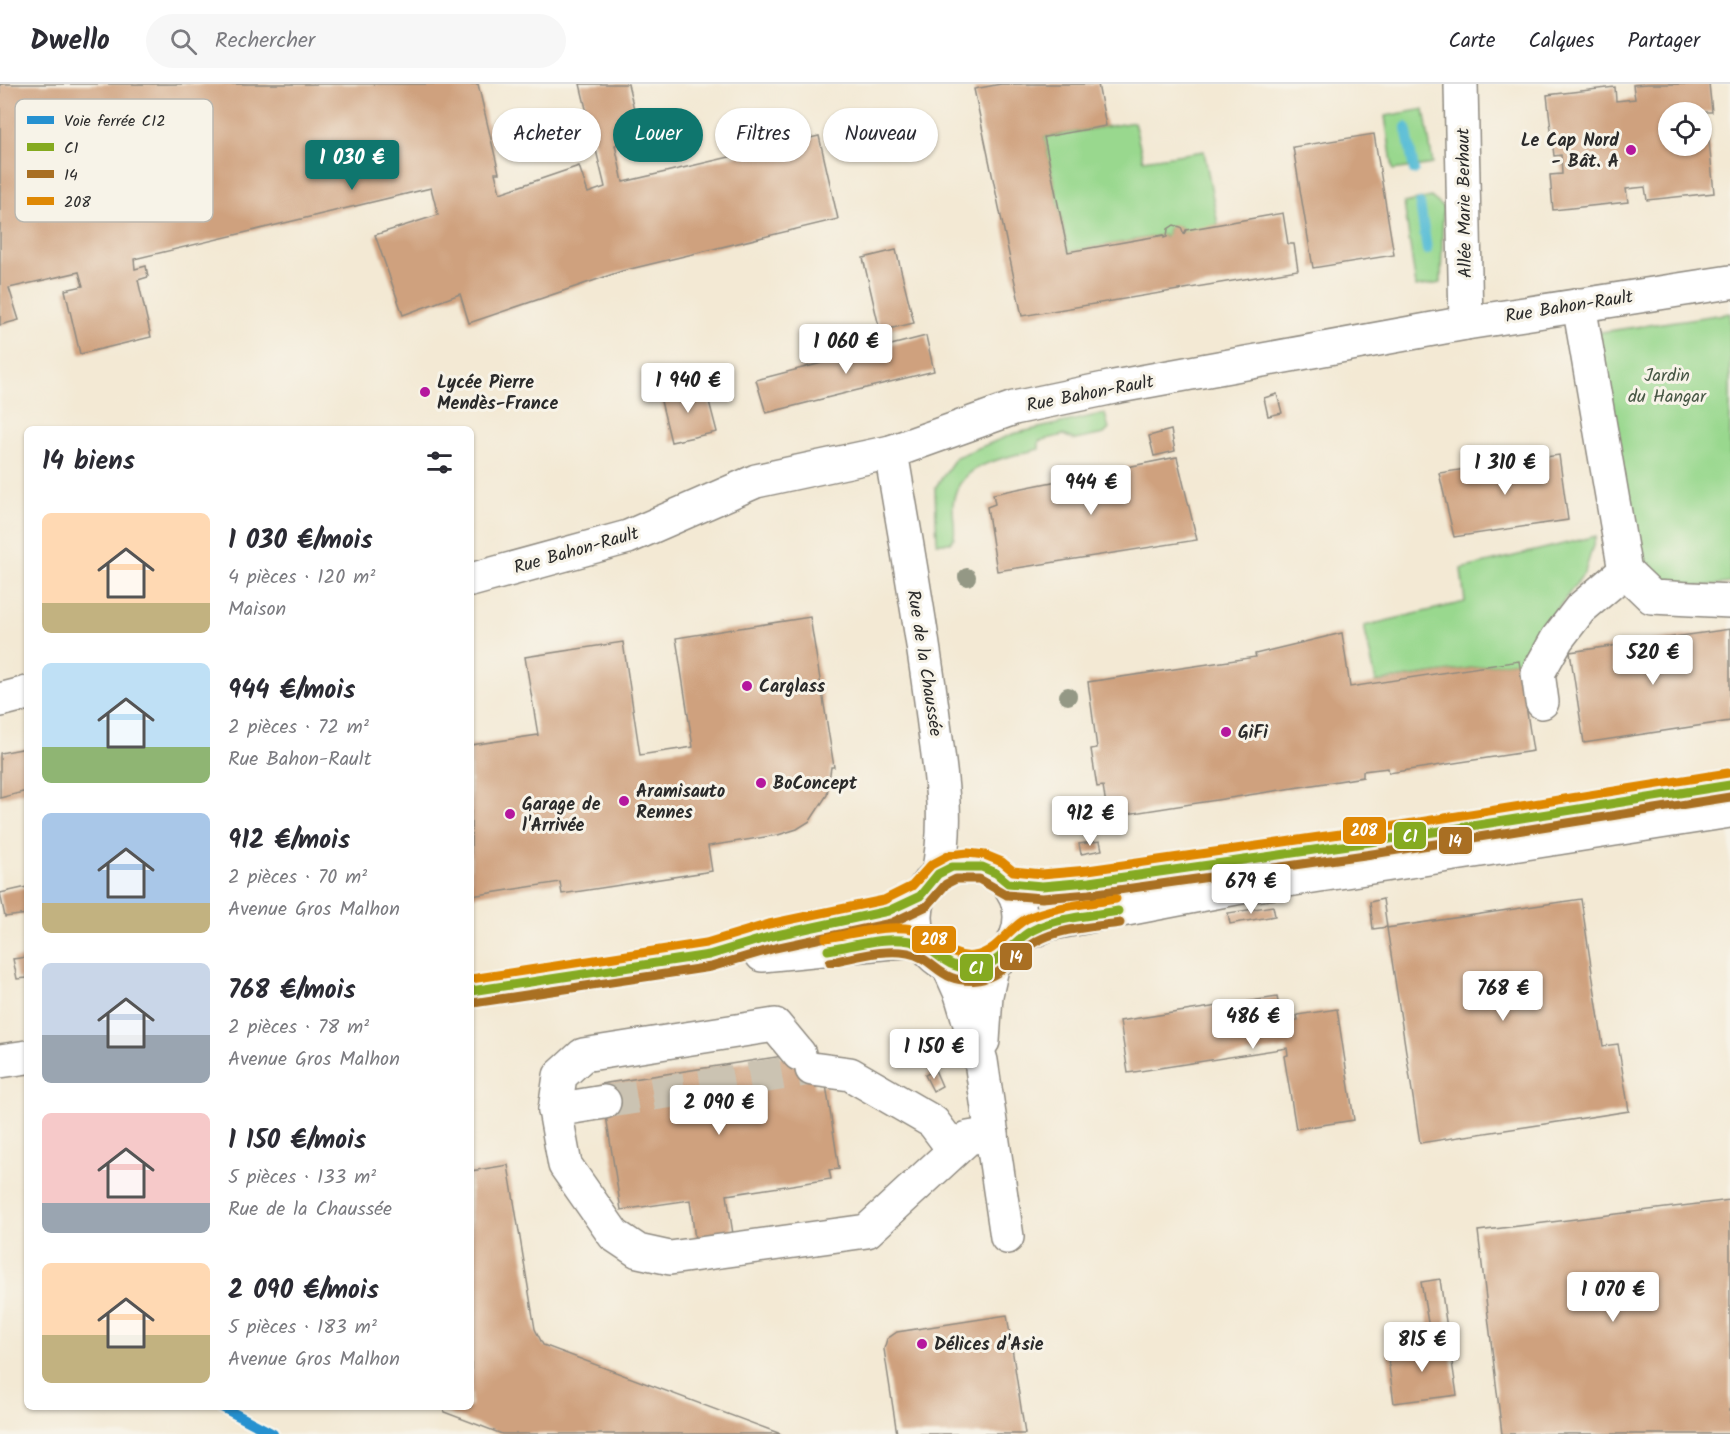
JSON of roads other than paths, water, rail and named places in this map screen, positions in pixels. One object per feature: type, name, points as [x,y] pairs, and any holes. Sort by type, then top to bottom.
[{"type":"main road","name":"Allée Marie Berhaut","points":[[1461,84],[1466,322]]},
{"type":"main road","name":"Rue Bahon-Rault","points":[[474,579],[628,537],[756,481],[891,452],[1014,408],[1114,387],[1466,322],[1730,282]]},
{"type":"main road","points":[[1579,305],[1625,571],[1652,597],[1730,601]]},
{"type":"main road","name":"Rue de la Chaussée","points":[[891,452],[930,678],[944,792],[943,842],[929,885]]},
{"type":"main road","points":[[1542,702],[1538,673],[1557,639],[1580,609],[1625,571]]},
{"type":"main road","points":[[0,700],[24,694]]},
{"type":"main road","points":[[1008,884],[1042,886],[1089,882],[1377,841],[1730,785]]},
{"type":"main road","points":[[1015,939],[1048,924],[1236,888],[1730,811]]},
{"type":"main road","points":[[474,991],[709,955],[772,936],[888,911],[929,885],[952,867],[967,865],[982,867],[996,873],[1008,884],[1016,896],[1020,910],[1015,939],[1006,953],[993,963],[978,968],[936,956],[910,941],[772,955],[709,955]]},
{"type":"main road","points":[[929,885],[916,921],[961,994],[981,1061],[1007,1237]]},
{"type":"main road","points":[[981,1061],[986,995],[993,963]]},
{"type":"main road","points":[[954,1150],[933,1122],[850,1074],[806,1061],[775,1024],[583,1055],[560,1076],[555,1110],[565,1165],[614,1235],[638,1251],[670,1258],[867,1231],[968,1138],[992,1134]]},
{"type":"main road","points":[[0,1061],[24,1057]]},
{"type":"main road","points":[[555,1110],[604,1101]]},
{"type":"waterway","points":[[1406,127],[1414,170]]},
{"type":"waterway","points":[[1420,204],[1427,250]]},
{"type":"tunnel","points":[[604,1102],[812,1069]]},
{"type":"rail line","name":"C12","points":[[228,1410],[273,1434]]},
{"type":"place","name":"Le Cap Nord - Bât. A","points":[[1631,150]]},
{"type":"place","name":"Lycée Pierre Mendès-France","points":[[425,392]]},
{"type":"place","name":"Carglass","points":[[747,686]]},
{"type":"place","name":"GiFi","points":[[1226,732]]},
{"type":"place","name":"BoConcept","points":[[761,783]]},
{"type":"place","name":"Aramisauto Rennes","points":[[624,801]]},
{"type":"place","name":"Garage de l'Arrivée","points":[[510,814]]},
{"type":"place","name":"Délices d'Asie","points":[[922,1344]]},
{"type":"park label","name":"Jardin du Hangar","points":[[1667,385]]}]
